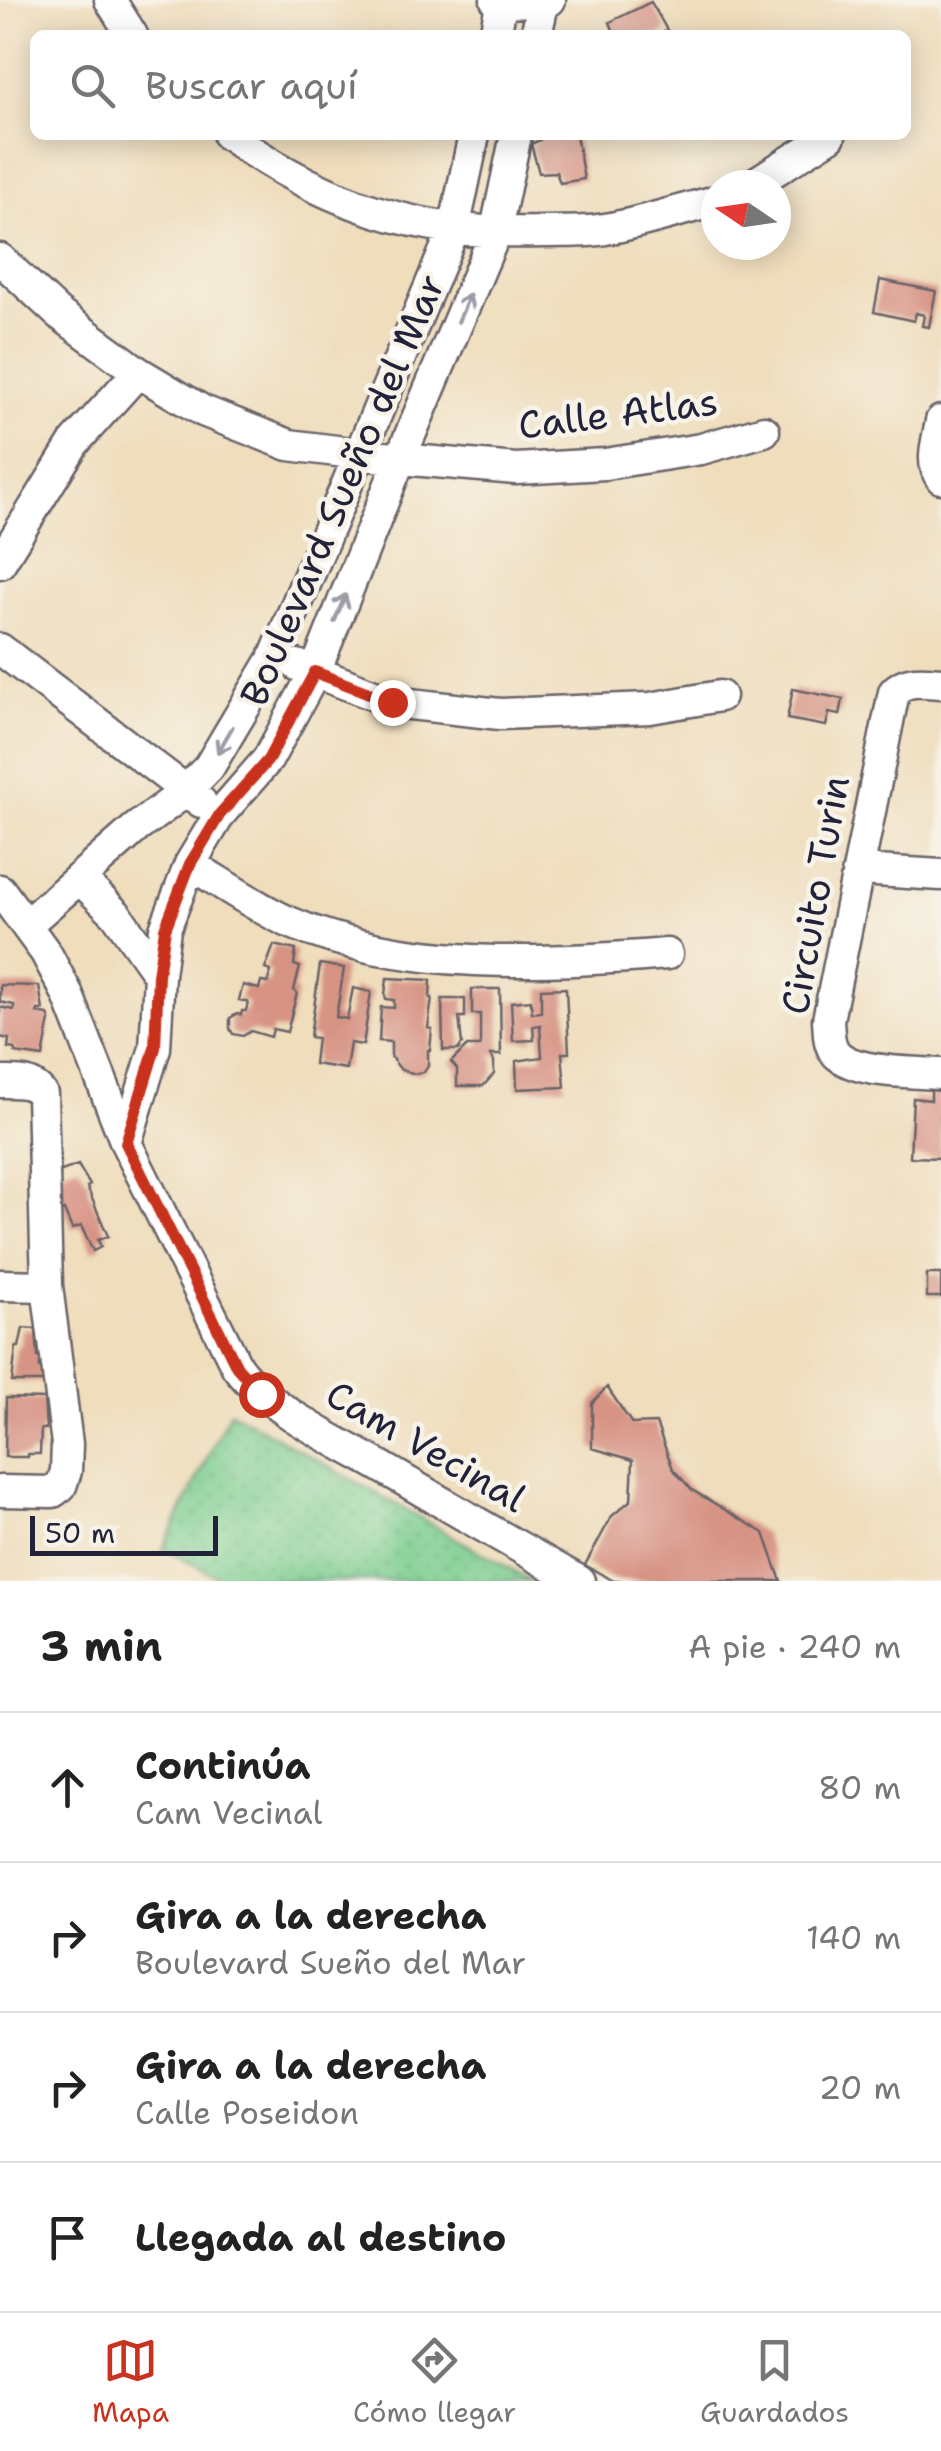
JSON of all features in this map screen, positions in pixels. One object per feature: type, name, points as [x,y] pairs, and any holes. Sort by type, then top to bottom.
[{"type":"street","points":[[110,0],[129,30]]},
{"type":"street","points":[[495,30],[500,1],[546,0],[537,30]]},
{"type":"street","points":[[235,140],[310,186],[409,222],[454,229],[495,234],[603,230],[701,205]]},
{"type":"street","name":"Boulevard Sueño del Mar","points":[[26,925],[136,828],[185,792],[209,767],[275,656],[454,229],[473,140]]},
{"type":"street","name":"Boulevard Sueño del Mar","points":[[126,1143],[155,1048],[158,975],[165,929],[190,864],[220,814],[268,760],[315,672],[495,234],[515,140]]},
{"type":"street","points":[[776,170],[824,140]]},
{"type":"street","name":"Calle Atlas","points":[[0,258],[58,312],[138,372],[203,410],[289,445],[516,469],[605,464],[701,449],[764,431]]},
{"type":"street","points":[[0,563],[74,442],[138,372]]},
{"type":"street","points":[[941,421],[934,462],[941,478]]},
{"type":"street","points":[[0,649],[185,792],[220,814]]},
{"type":"street","points":[[275,656],[392,702],[500,714],[650,708],[720,696]]},
{"type":"street","name":"Circuito Turin","points":[[941,684],[912,682],[894,692],[828,1020],[834,1052],[845,1060],[894,1071],[941,1074]]},
{"type":"street","points":[[190,864],[288,922],[365,947],[464,960],[667,954]]},
{"type":"street","points":[[859,870],[941,875]]},
{"type":"street","points":[[79,878],[116,914],[158,975]]},
{"type":"street","name":"Cam Vecinal","points":[[2,894],[46,953],[67,993],[126,1143],[237,1367],[261,1394],[579,1581]]},
{"type":"street","points":[[0,1082],[27,1083],[42,1094],[47,1286],[66,1444],[62,1486],[53,1492],[0,1491]]},
{"type":"street","points":[[0,1285],[47,1286]]},
{"type":"green space","points":[[230,1411],[532,1581],[226,1581],[163,1549]]},
{"type":"building","points":[[651,2],[667,30],[613,30],[610,22]]},
{"type":"building","points":[[540,140],[577,140],[584,179],[560,183],[556,172],[539,173],[531,144]]},
{"type":"building","points":[[880,280],[936,291],[929,327],[922,326],[924,315],[916,313],[914,321],[874,312]]},
{"type":"building","points":[[793,689],[843,699],[840,715],[829,713],[826,726],[787,719]]},
{"type":"building","points":[[274,945],[296,950],[294,965],[300,967],[287,1032],[273,1029],[271,1037],[251,1031],[243,1036],[233,1034],[230,1018],[246,1011],[248,1002],[239,1000],[243,985],[259,989],[261,982],[268,983],[271,971],[265,969]]},
{"type":"building","points":[[320,964],[344,968],[336,1017],[347,1019],[353,988],[371,992],[363,1045],[350,1043],[346,1069],[314,1064],[317,1038],[310,1037]]},
{"type":"building","points":[[387,978],[431,980],[428,1028],[432,1029],[424,1072],[401,1070],[391,1057],[391,1042],[379,1041],[381,1007],[394,1008],[394,1000],[386,999],[385,995]]},
{"type":"building","points":[[0,985],[39,986],[43,1010],[37,1013],[48,1015],[50,1020],[43,1057],[15,1053],[15,1049],[8,1048],[9,1039],[0,1037],[0,1007],[14,1010],[14,1005],[0,1002]]},
{"type":"building","points":[[566,988],[569,1053],[562,1053],[565,1087],[517,1089],[516,1061],[542,1057],[540,1025],[533,1026],[534,1040],[513,1041],[511,1002],[531,1000],[532,1013],[541,1012],[541,989]]},
{"type":"building","points":[[472,989],[500,989],[501,1055],[490,1055],[494,1074],[483,1086],[457,1086],[457,1069],[451,1062],[467,1046],[480,1046],[480,1014],[472,1014]]},
{"type":"building","points":[[442,999],[465,999],[465,1017],[459,1017],[462,1044],[458,1050],[443,1050]]},
{"type":"building","points":[[931,1090],[941,1091],[941,1158],[910,1157],[913,1098],[931,1100]]},
{"type":"building","points":[[78,1165],[90,1185],[87,1187],[108,1236],[98,1240],[101,1247],[93,1251],[81,1226],[72,1229],[64,1210],[60,1211],[56,1173]]},
{"type":"building","points":[[927,1274],[941,1274],[941,1297],[927,1297]]},
{"type":"building","points":[[23,1328],[36,1329],[38,1357],[43,1361],[40,1368],[46,1382],[12,1382],[16,1347]]},
{"type":"building","points":[[607,1387],[632,1424],[656,1423],[673,1469],[692,1490],[764,1533],[781,1581],[614,1581],[585,1565],[612,1516],[631,1500],[633,1460],[592,1448],[592,1403]]},
{"type":"building","points":[[6,1398],[44,1399],[46,1429],[41,1429],[40,1454],[5,1457]]},
{"type":"route","points":[[261,1394],[237,1367],[126,1143],[155,1048],[158,975],[165,929],[190,864],[220,814],[268,760],[315,672],[392,702]]}]
